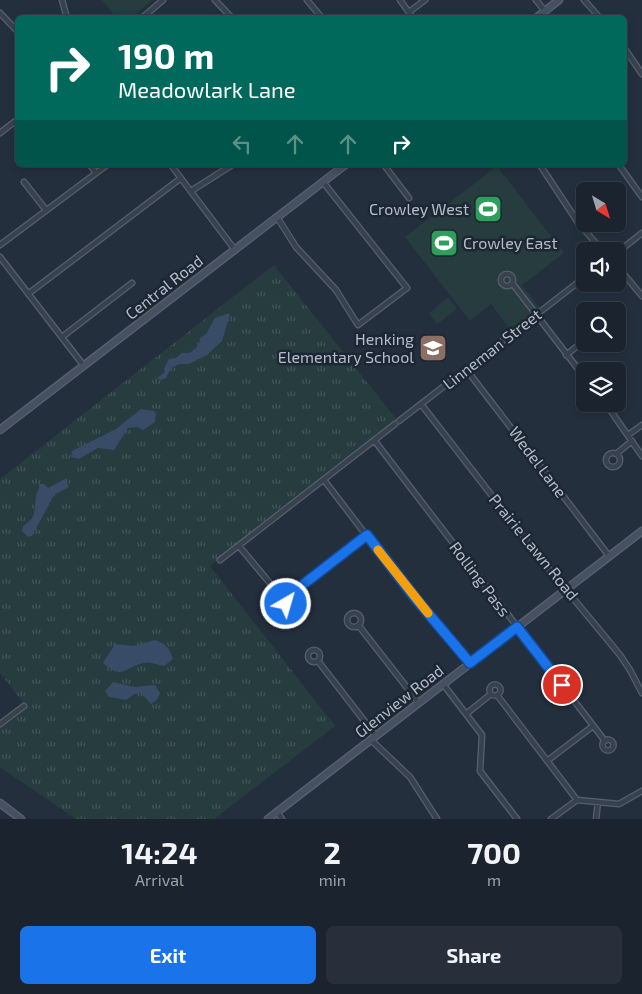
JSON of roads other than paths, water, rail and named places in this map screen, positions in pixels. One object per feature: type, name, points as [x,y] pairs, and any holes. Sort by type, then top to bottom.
[{"type":"main road","points":[[540,15],[559,0]]},
{"type":"main road","name":"Central Road","points":[[0,430],[342,167]]},
{"type":"main road","name":"Glenview Road","points":[[268,819],[642,531]]},
{"type":"main road","points":[[0,804],[21,819]]},
{"type":"street","points":[[62,0],[66,15]]},
{"type":"street","points":[[146,15],[163,0]]},
{"type":"street","points":[[215,0],[229,15]]},
{"type":"street","points":[[307,0],[320,15]]},
{"type":"street","points":[[400,0],[412,15]]},
{"type":"street","points":[[410,12],[425,0]]},
{"type":"street","points":[[536,0],[545,11]]},
{"type":"street","points":[[584,0],[597,15]]},
{"type":"street","points":[[0,13],[15,29]]},
{"type":"street","points":[[627,52],[642,74]]},
{"type":"street","points":[[0,133],[15,122]]},
{"type":"street","points":[[92,167],[96,173]]},
{"type":"street","points":[[0,245],[104,167]]},
{"type":"street","points":[[172,167],[235,250]]},
{"type":"street","points":[[191,191],[229,167]]},
{"type":"street","points":[[386,167],[409,198]]},
{"type":"street","points":[[541,167],[579,224],[595,242]]},
{"type":"street","points":[[620,167],[642,197]]},
{"type":"street","points":[[28,294],[180,178]]},
{"type":"street","points":[[24,182],[46,210]]},
{"type":"street","points":[[277,217],[296,247],[336,290],[358,325],[407,288],[323,182]]},
{"type":"street","points":[[626,246],[642,233]]},
{"type":"street","points":[[0,257],[84,366]]},
{"type":"street","points":[[626,277],[642,296]]},
{"type":"street","points":[[62,337],[132,282]]},
{"type":"street","points":[[512,283],[576,367]]},
{"type":"street","name":"Linneman Street","points":[[220,560],[576,284]]},
{"type":"street","points":[[566,355],[576,347]]},
{"type":"street","name":"Wedel Lane","points":[[466,369],[609,556]]},
{"type":"street","name":"Prairie Lawn Road","points":[[421,404],[544,563],[567,589],[630,670],[642,693]]},
{"type":"street","points":[[612,412],[642,456]]},
{"type":"street","points":[[628,435],[642,425]]},
{"type":"street","name":"Rolling Pass","points":[[374,440],[605,741]]},
{"type":"street","points":[[616,454],[632,441]]},
{"type":"street","points":[[324,480],[416,599],[470,663]]},
{"type":"street","points":[[239,546],[283,599],[367,535]]},
{"type":"street","points":[[278,595],[276,604],[280,609],[286,606],[287,597]]},
{"type":"street","points":[[359,626],[419,703]]},
{"type":"street","points":[[318,661],[373,738],[410,778],[437,819]]},
{"type":"street","points":[[443,684],[482,735],[480,771],[517,819]]},
{"type":"street","points":[[466,714],[494,694],[577,800]]},
{"type":"street","points":[[0,724],[24,706]]},
{"type":"street","points":[[547,761],[593,726]]},
{"type":"street","points":[[551,819],[577,800],[619,804],[642,791]]},
{"type":"street","points":[[596,819],[598,802]]},
{"type":"street","points":[[277,812],[282,819]]},
{"type":"water","points":[[230,314],[222,341],[207,355],[189,364],[179,364],[171,368],[166,378],[161,380],[157,378],[165,372],[164,369],[169,359],[176,358],[182,353],[190,353],[199,345],[200,338],[206,334],[215,318]]},
{"type":"water","points":[[141,409],[154,411],[156,414],[155,422],[143,430],[137,427],[128,428],[114,450],[98,448],[79,459],[71,457],[72,451],[116,429]]},
{"type":"water","points":[[65,479],[69,487],[54,495],[32,536],[28,537],[22,531],[23,526],[33,517],[39,484],[44,484],[48,488]]},
{"type":"water","points":[[155,640],[167,647],[172,655],[173,659],[164,666],[146,663],[120,672],[103,663],[115,644],[134,646]]},
{"type":"water","points":[[113,682],[135,687],[155,685],[160,693],[157,700],[151,704],[141,693],[134,694],[126,700],[109,697],[105,691]]},
{"type":"place","name":"Crowley West","points":[[488,209]]},
{"type":"place","name":"Crowley East","points":[[444,243]]},
{"type":"place","name":"Henking Elementary School","points":[[433,348]]}]
